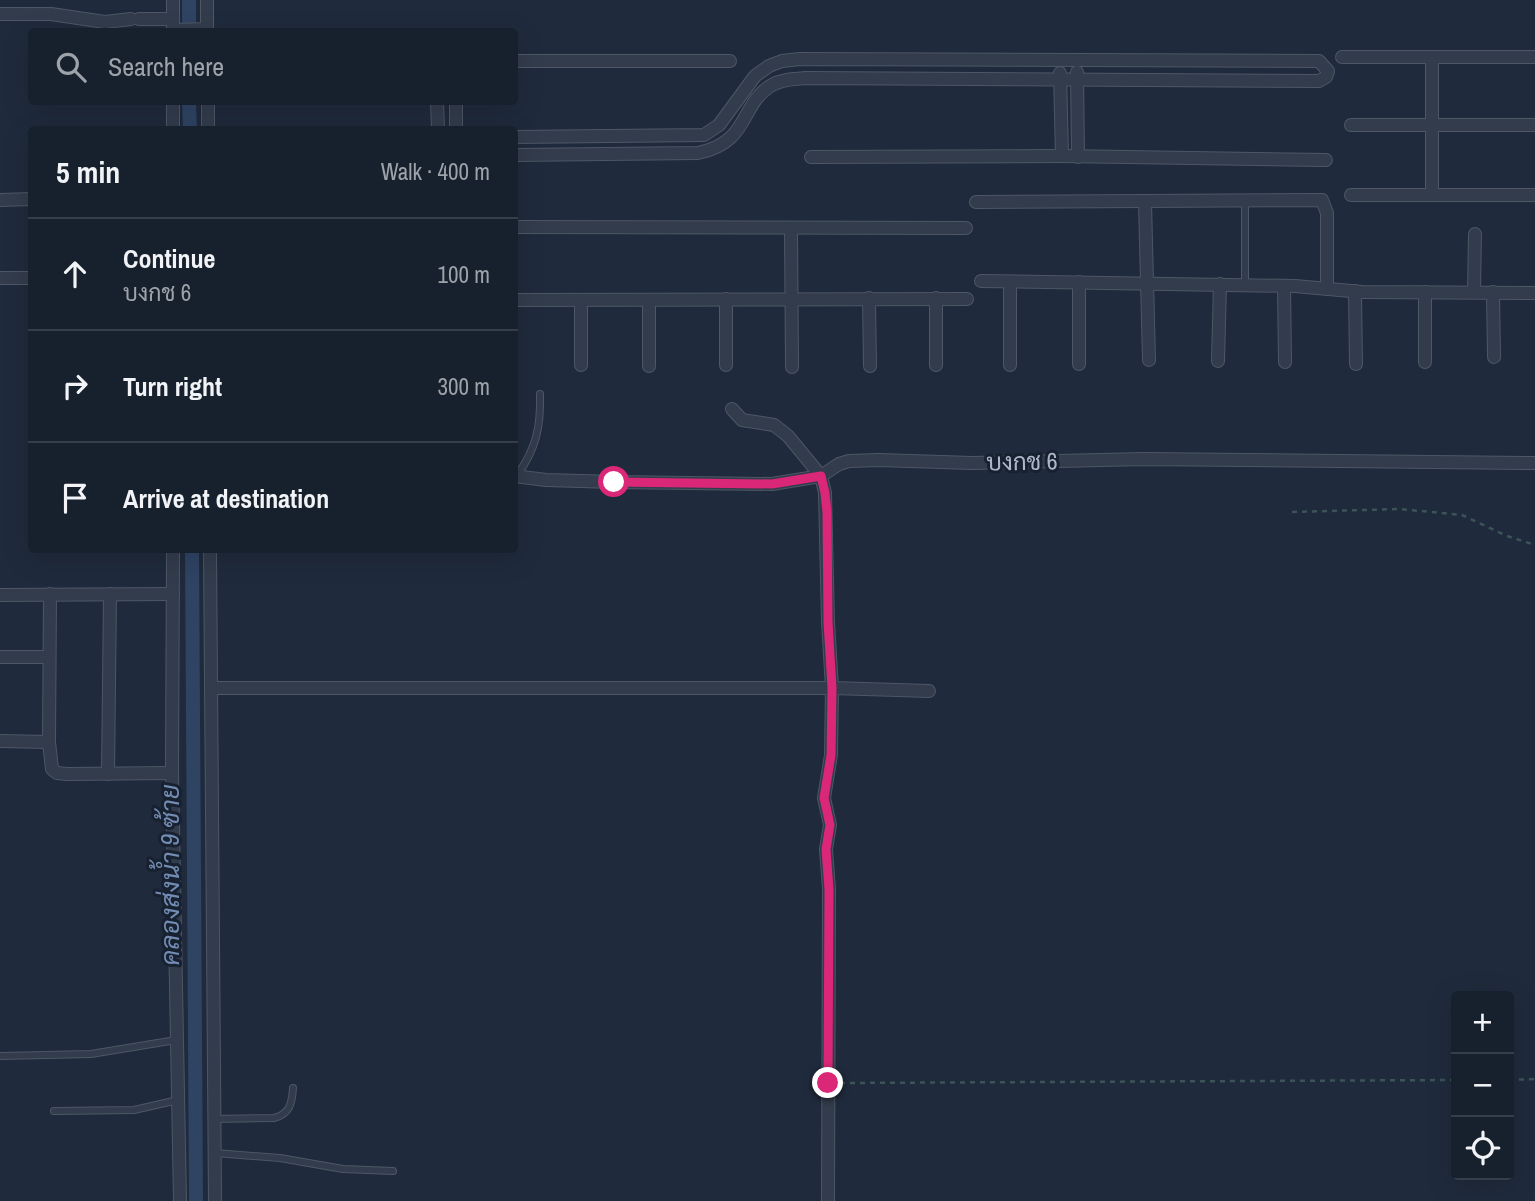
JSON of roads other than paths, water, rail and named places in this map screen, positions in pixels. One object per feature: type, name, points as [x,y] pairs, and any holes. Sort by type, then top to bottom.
[{"type":"street","points":[[0,14],[51,13],[109,27],[135,19],[176,28],[173,0]]},
{"type":"street","points":[[206,28],[207,0]]},
{"type":"street","points":[[1342,57],[1535,57]]},
{"type":"street","points":[[1432,57],[1432,195]]},
{"type":"street","points":[[518,61],[730,61]]},
{"type":"street","points":[[518,137],[704,135],[719,125],[755,76],[782,61],[1319,61],[1326,65],[1328,71],[1326,77],[1319,81],[784,80],[771,85],[755,102],[727,142],[712,150],[698,153],[518,155]]},
{"type":"street","points":[[1060,61],[1062,156]]},
{"type":"street","points":[[1077,61],[1078,157]]},
{"type":"street","points":[[743,94],[755,102]]},
{"type":"street","points":[[173,105],[173,126]]},
{"type":"street","points":[[208,105],[208,126]]},
{"type":"street","points":[[437,105],[438,126]]},
{"type":"street","points":[[456,105],[456,126]]},
{"type":"street","points":[[1351,125],[1535,125]]},
{"type":"street","points":[[811,157],[1062,156],[1326,160]]},
{"type":"street","points":[[1351,195],[1535,195]]},
{"type":"street","points":[[0,200],[28,199]]},
{"type":"street","points":[[976,202],[1322,200],[1328,213],[1327,289]]},
{"type":"street","points":[[1145,202],[1149,360]]},
{"type":"street","points":[[518,228],[966,228]]},
{"type":"street","points":[[791,228],[792,367]]},
{"type":"street","points":[[1474,292],[1475,234]]},
{"type":"street","points":[[0,278],[28,278]]},
{"type":"street","points":[[981,281],[1220,284],[1355,291],[1535,293]]},
{"type":"street","points":[[1010,282],[1010,365]]},
{"type":"street","points":[[1079,282],[1079,365]]},
{"type":"street","points":[[1218,361],[1220,284]]},
{"type":"street","points":[[1284,286],[1285,362]]},
{"type":"street","points":[[1355,291],[1356,364]]},
{"type":"street","points":[[1425,292],[1425,362]]},
{"type":"street","points":[[1493,292],[1494,357]]},
{"type":"street","points":[[869,298],[870,366]]},
{"type":"street","points":[[936,298],[936,365]]},
{"type":"street","points":[[726,299],[726,365]]},
{"type":"street","points":[[518,300],[967,299]]},
{"type":"street","points":[[581,300],[581,365]]},
{"type":"street","points":[[649,300],[649,366]]},
{"type":"street","points":[[732,409],[742,420],[774,425],[781,429],[821,476],[825,493],[832,688],[831,755],[824,798],[830,825],[826,849],[829,890],[828,1201]]},
{"type":"street","name":"บงกช 6","points":[[518,475],[546,480],[772,484],[821,476],[849,461],[879,460],[972,463],[1143,459],[1535,463]]},
{"type":"street","points":[[173,553],[172,773],[180,1201]]},
{"type":"street","points":[[210,553],[215,1201]]},
{"type":"street","points":[[50,594],[50,765],[57,773],[172,773]]},
{"type":"street","points":[[108,774],[110,594]]},
{"type":"street","points":[[0,595],[173,594]]},
{"type":"street","points":[[0,657],[50,657]]},
{"type":"street","points":[[211,688],[832,688],[929,691]]},
{"type":"street","points":[[0,741],[49,742]]},
{"type":"lane","points":[[1245,200],[1245,285]]},
{"type":"lane","points":[[518,472],[531,454],[537,437],[541,420],[540,394]]},
{"type":"lane","points":[[0,1056],[91,1054],[176,1040]]},
{"type":"lane","points":[[214,1119],[283,1116],[289,1110],[293,1088]]},
{"type":"lane","points":[[54,1111],[134,1110],[178,1100]]},
{"type":"lane","points":[[215,1153],[280,1158],[343,1169],[393,1171]]},
{"type":"waterway","name":"คลองส่งน้ำ 9 ซ้าย","points":[[189,0],[189,28]]},
{"type":"waterway","name":"คลองส่งน้ำ 9 ซ้าย","points":[[189,105],[190,126]]},
{"type":"waterway","name":"คลองส่งน้ำ 9 ซ้าย","points":[[192,553],[196,1201]]}]
